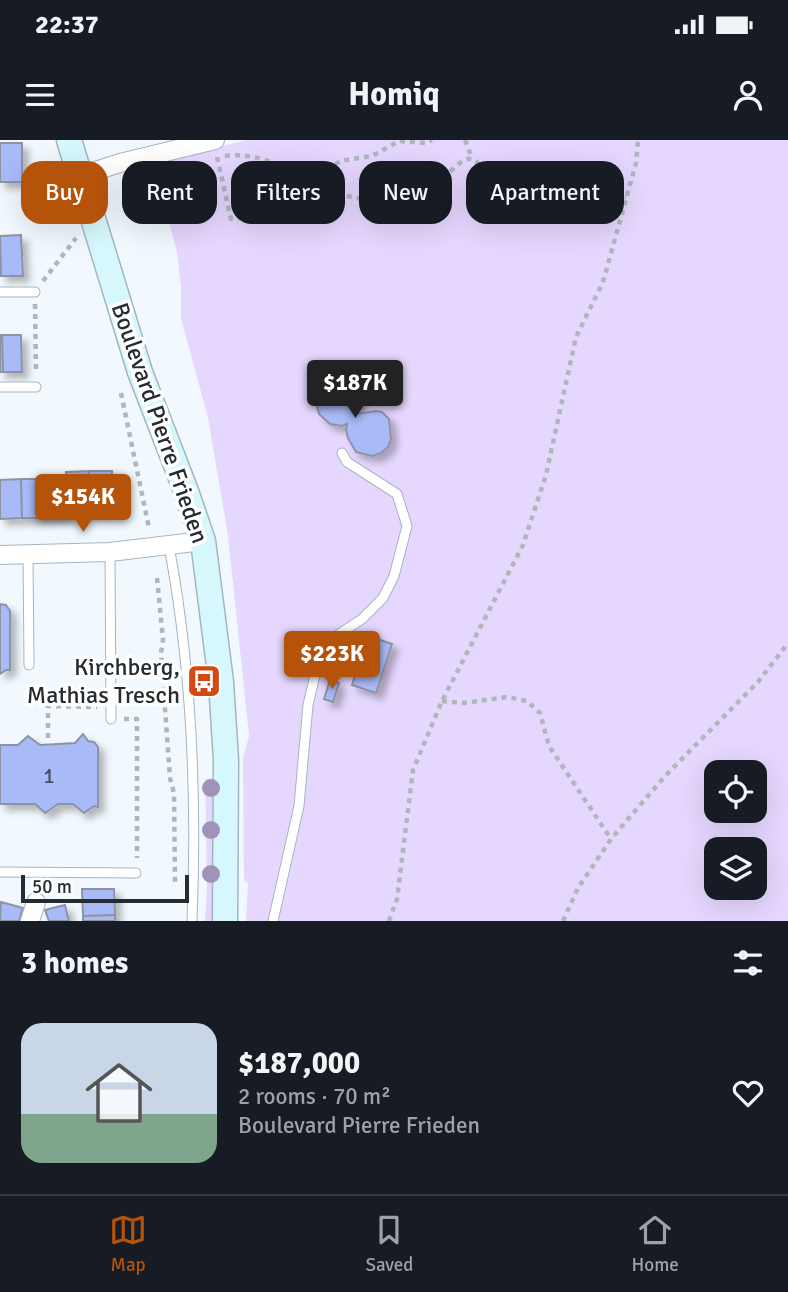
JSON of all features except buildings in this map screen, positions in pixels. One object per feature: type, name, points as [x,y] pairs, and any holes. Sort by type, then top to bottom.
[{"type":"main road","name":"Boulevard Pierre Frieden","points":[[69,140],[75,161]]},
{"type":"main road","name":"Boulevard Pierre Frieden","points":[[95,224],[140,372],[203,541],[221,682],[226,760],[225,921]]},
{"type":"street","points":[[108,170],[215,146]]},
{"type":"street","points":[[0,555],[110,552],[203,541]]},
{"type":"street","points":[[30,921],[36,902],[41,921]]},
{"type":"lane","points":[[0,292],[34,292]]},
{"type":"lane","points":[[0,387],[36,387]]},
{"type":"lane","points":[[273,921],[299,806],[308,705],[319,658],[327,642],[362,619],[383,598],[394,576],[407,526],[397,494],[347,462],[342,453]]},
{"type":"lane","points":[[161,547],[181,619],[192,741],[192,921]]},
{"type":"lane","points":[[110,552],[111,719]]},
{"type":"lane","points":[[28,555],[29,665]]},
{"type":"lane","points":[[0,872],[136,873]]},
{"type":"path","points":[[340,161],[372,156],[399,141],[425,143],[432,140]]},
{"type":"path","points":[[465,140],[472,159]]},
{"type":"path","points":[[389,921],[397,899],[413,770],[442,701],[523,545],[545,475],[576,337],[603,282],[636,163],[638,140]]},
{"type":"path","points":[[215,146],[236,154],[270,161]]},
{"type":"path","points":[[215,146],[231,219]]},
{"type":"path","points":[[345,195],[368,199],[416,191],[443,178],[466,160],[472,159],[478,162],[488,185],[503,192],[521,192],[548,168],[562,167],[584,176],[605,190],[626,197]]},
{"type":"path","points":[[161,547],[161,653],[167,748],[174,793],[175,884]]},
{"type":"path","points":[[563,921],[578,888],[611,839],[666,775],[758,682],[788,643]]},
{"type":"path","points":[[442,701],[464,703],[506,696],[527,701],[540,713],[549,746],[611,839]]},
{"type":"path","points":[[48,737],[48,706],[112,707]]},
{"type":"path","points":[[111,719],[137,719],[136,873]]},
{"type":"shaded area","points":[[246,140],[788,140],[788,921],[246,921],[248,883],[244,881],[243,758],[249,736],[228,536],[208,418],[181,318],[177,252],[169,224],[217,224],[217,161],[168,161]]},
{"type":"shaded area","points":[[215,778],[214,921],[205,921],[205,779]]},
{"type":"place","name":"Kirchberg, Mathias Tresch","points":[[204,681]]}]
